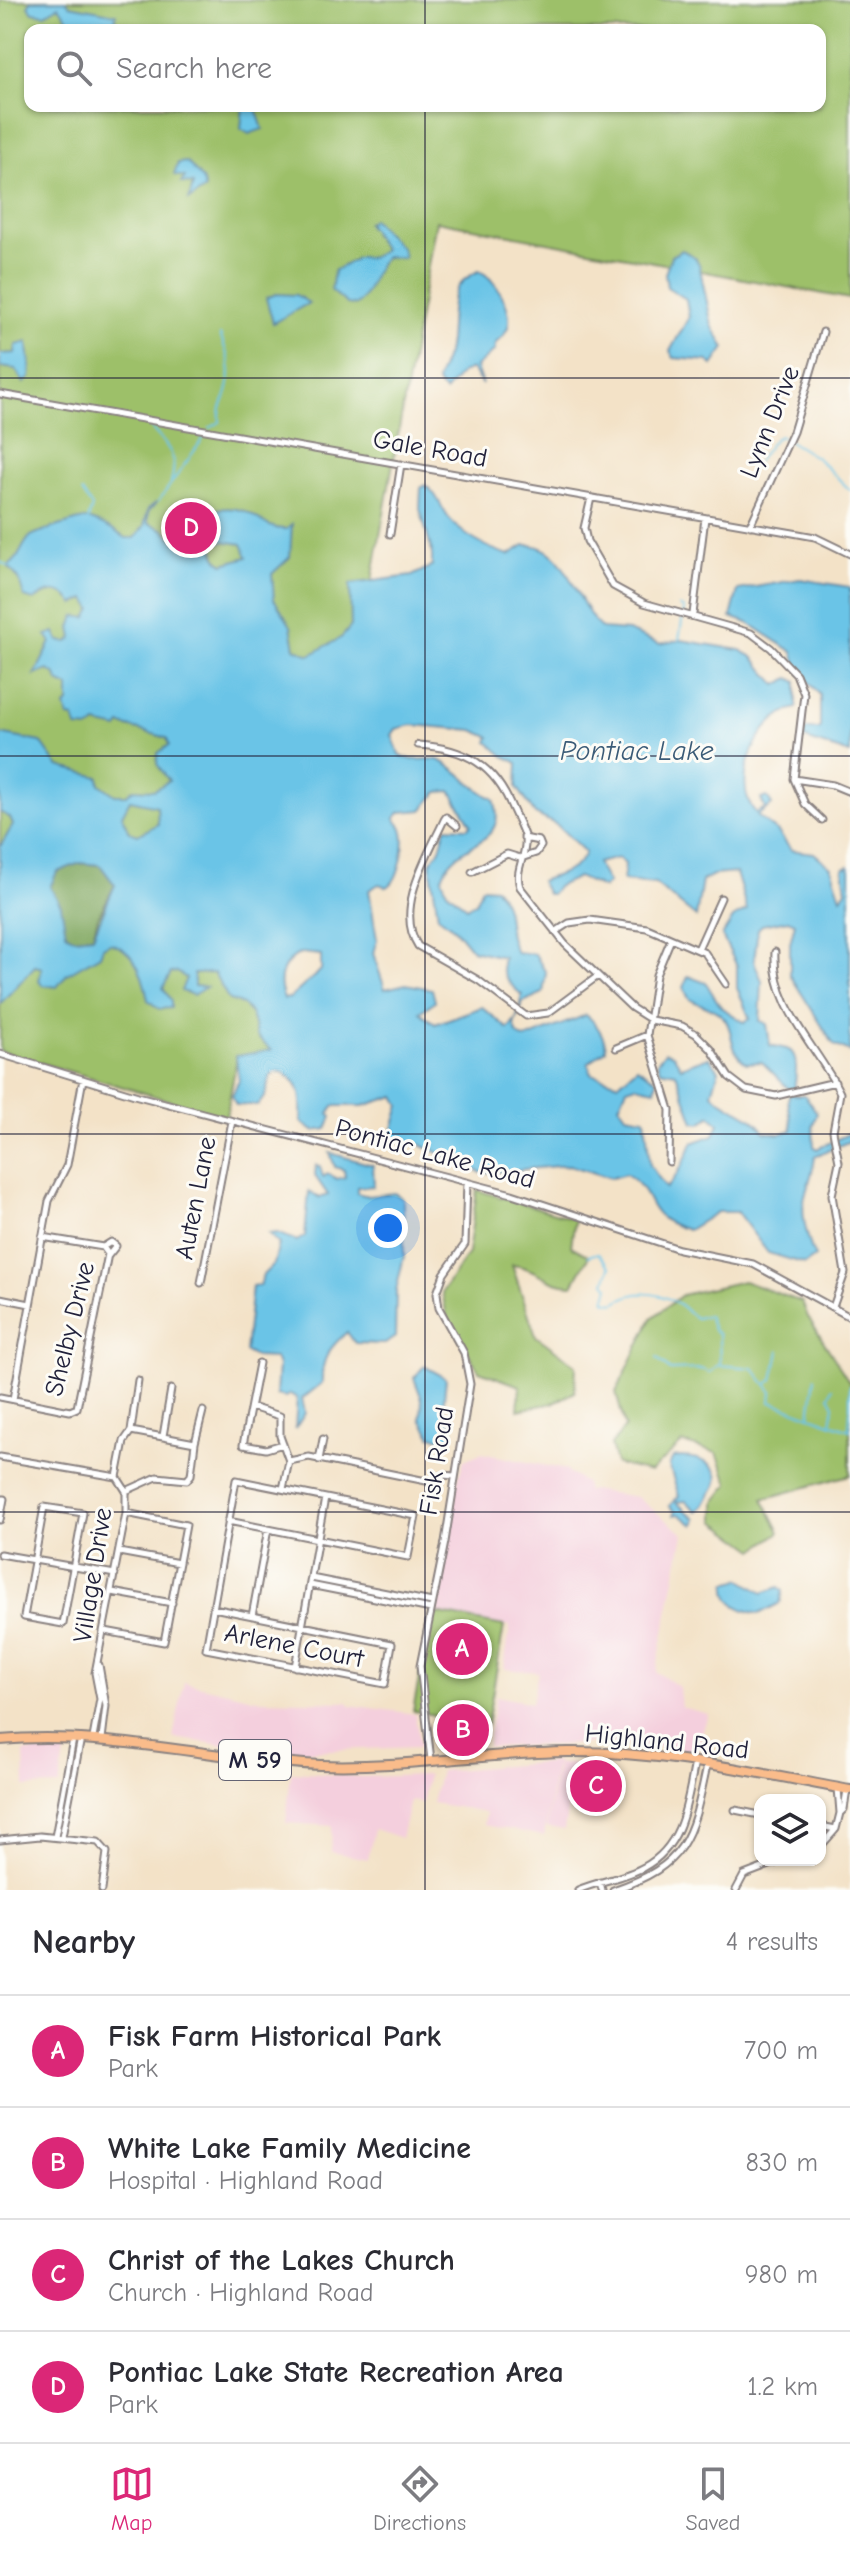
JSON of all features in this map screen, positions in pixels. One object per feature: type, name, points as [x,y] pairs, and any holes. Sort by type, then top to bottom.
[{"type":"highway","name":"Highland Road","points":[[0,1740],[98,1738],[290,1763],[431,1760],[576,1752],[695,1761],[845,1789]]},
{"type":"street","name":"Lynn Drive","points":[[750,526],[793,432],[823,332]]},
{"type":"street","name":"Gale Road","points":[[0,394],[815,537],[850,554]]},
{"type":"street","points":[[390,534],[401,464]]},
{"type":"street","points":[[591,498],[584,528],[587,541],[613,586],[633,599],[751,633],[779,655],[802,683],[804,694],[794,779],[805,804],[822,820]]},
{"type":"street","points":[[693,614],[705,518]]},
{"type":"street","points":[[418,745],[454,750],[496,777],[503,786],[524,838],[517,878],[520,887],[555,932],[598,976],[651,1020],[682,1026],[696,1034],[711,1049],[729,1077],[746,1090],[764,1095],[788,1094],[835,1082]]},
{"type":"street","points":[[794,779],[833,785],[850,792]]},
{"type":"street","points":[[457,826],[446,817],[421,872],[410,908],[413,937],[418,946],[478,980],[519,1013],[532,1017],[548,1013],[598,976]]},
{"type":"street","points":[[472,872],[503,855],[520,858],[536,853],[541,846],[539,841],[524,838]]},
{"type":"street","points":[[698,949],[721,898]]},
{"type":"street","points":[[555,932],[578,921],[632,924],[698,949],[711,960],[726,984]]},
{"type":"street","points":[[669,1162],[670,1110],[647,1035],[653,986],[671,939]]},
{"type":"street","points":[[775,952],[777,976],[788,1007],[835,1082],[840,1098],[834,1140],[838,1149],[832,1195],[845,1273],[833,1307]]},
{"type":"street","points":[[616,1048],[647,1035]]},
{"type":"street","name":"Pontiac Lake Road","points":[[0,1054],[147,1098],[467,1182],[679,1249],[753,1264],[850,1317]]},
{"type":"street","points":[[13,1399],[51,1194],[67,1165],[83,1079]]},
{"type":"street","name":"Auten Lane","points":[[201,1283],[232,1121]]},
{"type":"street","name":"Fisk Road","points":[[431,1760],[420,1676],[470,1376],[464,1353],[439,1308],[437,1293],[444,1274],[465,1244],[467,1182]]},
{"type":"street","name":"Shelby Drive","points":[[0,1397],[70,1411],[77,1408],[108,1256],[103,1247],[42,1237]]},
{"type":"street","points":[[103,1247],[108,1242],[116,1246],[108,1256]]},
{"type":"street","points":[[0,1298],[30,1304]]},
{"type":"street","points":[[259,1363],[243,1445],[266,1449],[283,1444]]},
{"type":"street","points":[[138,1380],[131,1431],[124,1441],[117,1477],[126,1491],[157,1477],[187,1480],[191,1475],[203,1411]]},
{"type":"street","points":[[163,1436],[171,1389]]},
{"type":"street","points":[[251,1407],[277,1413],[289,1461],[283,1489]]},
{"type":"street","points":[[131,1431],[195,1443]]},
{"type":"street","points":[[319,1460],[323,1439]]},
{"type":"street","points":[[0,1457],[117,1477]]},
{"type":"street","points":[[289,1461],[301,1457],[431,1482],[443,1475],[454,1476]]},
{"type":"street","points":[[228,1521],[408,1557],[416,1516],[236,1480],[228,1521],[213,1608],[302,1626]]},
{"type":"street","name":"Village Drive","points":[[98,1738],[106,1706],[99,1665],[126,1513],[126,1491]]},
{"type":"street","points":[[295,1667],[325,1498]]},
{"type":"street","points":[[0,1499],[4,1499],[0,1520]]},
{"type":"street","points":[[44,1507],[83,1513],[73,1567],[63,1624],[24,1617],[44,1507]]},
{"type":"street","points":[[105,1631],[164,1642],[186,1525],[126,1513]]},
{"type":"street","points":[[252,1616],[268,1529]]},
{"type":"street","points":[[119,1552],[179,1563]]},
{"type":"street","points":[[0,1554],[115,1574]]},
{"type":"street","points":[[310,1581],[432,1606]]},
{"type":"street","points":[[112,1592],[172,1603]]},
{"type":"street","name":"Arlene Court","points":[[213,1608],[206,1649],[385,1684],[392,1644],[302,1626]]},
{"type":"street","points":[[59,1837],[77,1738]]},
{"type":"street","points":[[578,1890],[645,1867],[668,1847],[684,1819],[695,1761]]},
{"type":"street","points":[[613,1890],[643,1880],[677,1856],[697,1819],[708,1763]]},
{"type":"street","points":[[691,1783],[703,1785]]},
{"type":"street","points":[[826,1840],[836,1829],[845,1789]]},
{"type":"street","points":[[735,1810],[754,1814]]},
{"type":"street","points":[[826,1827],[836,1829]]},
{"type":"street","points":[[0,1840],[59,1837],[94,1840],[106,1848],[102,1890]]},
{"type":"street","points":[[668,1847],[677,1856]]},
{"type":"street","points":[[736,1890],[744,1875],[767,1866]]},
{"type":"street","points":[[600,1882],[602,1890]]},
{"type":"shaded area","points":[[481,1453],[568,1470],[585,1483],[587,1492],[637,1497],[684,1534],[656,1672],[679,1687],[681,1707],[708,1714],[697,1751],[619,1743],[487,1747],[496,1696],[532,1703],[538,1672],[504,1669],[510,1626],[437,1612],[458,1479],[464,1460]]},
{"type":"shaded area","points":[[184,1682],[262,1700],[348,1702],[350,1705],[415,1714],[420,1747],[276,1752],[173,1738]]},
{"type":"shaded area","points":[[66,1750],[59,1786],[25,1787],[24,1752]]},
{"type":"shaded area","points":[[556,1762],[544,1836],[484,1825],[486,1812],[432,1803],[440,1771]]},
{"type":"shaded area","points":[[557,1764],[575,1764],[564,1830],[546,1827]]},
{"type":"shaded area","points":[[291,1772],[363,1777],[428,1775],[422,1803],[410,1801],[401,1838],[374,1829],[368,1859],[331,1852],[332,1826],[286,1823]]},
{"type":"green space","points":[[0,0],[850,0],[850,299],[436,221],[351,699],[275,888],[281,1004],[270,1064],[237,1058],[226,1117],[0,1051]]},
{"type":"green space","points":[[80,863],[100,865],[115,885],[98,917],[93,936],[74,938],[66,933],[50,887],[56,872]]},
{"type":"green space","points":[[477,1190],[575,1219],[571,1246],[589,1256],[573,1285],[557,1283],[521,1266],[512,1265],[536,1336],[576,1365],[575,1392],[553,1403],[518,1410],[520,1386],[479,1371],[447,1317],[442,1292],[468,1253]]},
{"type":"green space","points":[[743,1281],[802,1302],[808,1317],[850,1383],[850,1475],[763,1499],[780,1532],[755,1550],[715,1521],[715,1502],[729,1484],[717,1453],[682,1443],[650,1472],[616,1464],[611,1445],[625,1427],[616,1392],[652,1318],[682,1295]]},
{"type":"green space","points":[[431,1612],[504,1626],[487,1725],[413,1711]]},
{"type":"water","points":[[66,0],[70,5],[116,14],[115,24],[66,24],[67,18],[59,6],[45,14],[33,12],[28,6],[31,1]]},
{"type":"water","points":[[242,112],[257,112],[263,129],[249,134],[241,129]]},
{"type":"water","points":[[187,162],[202,179],[205,189],[189,200],[193,184],[181,183],[185,177],[174,175],[178,163]]},
{"type":"water","points":[[372,219],[402,249],[404,258],[385,257],[361,300],[356,305],[347,304],[331,290],[334,271],[359,257],[370,258],[384,250],[367,223]]},
{"type":"water","points":[[682,250],[695,257],[699,264],[712,326],[725,348],[713,365],[708,361],[674,358],[670,351],[689,317],[686,299],[667,287],[665,274],[671,256]]},
{"type":"water","points":[[479,271],[491,279],[500,293],[509,315],[509,325],[495,344],[495,350],[476,367],[482,385],[472,369],[461,373],[445,392],[437,383],[447,353],[454,295],[467,278]]},
{"type":"water","points":[[276,294],[296,295],[309,303],[273,323],[266,298]]},
{"type":"water","points":[[28,342],[30,378],[24,383],[15,369],[0,367],[0,354],[15,353],[16,345]]},
{"type":"water","name":"Pontiac Lake","points":[[425,485],[429,488],[454,524],[484,545],[509,555],[525,545],[540,547],[551,554],[570,577],[602,629],[628,631],[659,644],[681,640],[740,650],[753,657],[777,685],[790,678],[797,682],[797,708],[783,713],[760,736],[747,768],[745,784],[748,800],[756,813],[765,808],[761,799],[767,797],[772,805],[757,816],[778,832],[791,850],[814,853],[831,867],[841,897],[846,891],[843,868],[849,866],[850,870],[850,1052],[834,1045],[790,975],[790,943],[795,923],[788,920],[762,925],[758,929],[754,961],[762,981],[760,1021],[767,1024],[770,1045],[793,1053],[796,1064],[794,1095],[805,1095],[817,1113],[813,1125],[814,1146],[817,1149],[850,1133],[850,1141],[815,1156],[803,1214],[815,1257],[805,1264],[768,1253],[737,1212],[717,1212],[688,1230],[672,1224],[661,1218],[642,1189],[626,1174],[611,1178],[569,1165],[482,1173],[422,1145],[395,1140],[391,1135],[400,1105],[395,1096],[363,1106],[335,1106],[329,1113],[332,1117],[327,1129],[313,1131],[301,1122],[301,1099],[297,1085],[279,1071],[271,1074],[265,1096],[258,1105],[236,1105],[232,1096],[239,1080],[236,1056],[271,1050],[256,1036],[250,1012],[229,1000],[214,973],[194,974],[194,986],[206,987],[193,995],[181,991],[186,978],[177,972],[171,973],[163,988],[171,1000],[171,1008],[159,1009],[148,1000],[141,973],[132,958],[119,946],[110,943],[103,947],[100,955],[67,974],[57,987],[42,985],[39,981],[42,968],[35,966],[0,1004],[0,847],[13,825],[10,818],[0,812],[0,734],[41,742],[58,766],[99,777],[100,784],[115,795],[127,795],[133,789],[154,790],[169,781],[157,764],[158,753],[169,745],[167,738],[121,725],[118,729],[96,724],[90,729],[77,728],[74,718],[68,717],[65,706],[69,703],[69,687],[58,682],[56,675],[48,670],[35,675],[51,642],[46,635],[55,632],[59,641],[68,642],[73,638],[71,628],[75,616],[87,618],[92,609],[86,599],[74,604],[65,595],[56,592],[34,600],[24,597],[19,579],[8,566],[31,536],[86,519],[126,538],[135,538],[144,526],[148,509],[157,502],[148,512],[148,523],[163,529],[176,542],[199,539],[198,523],[218,509],[241,510],[278,528],[287,529],[292,524],[290,557],[272,574],[274,599],[291,626],[295,648],[310,655],[342,637],[351,626],[350,584],[412,576],[432,566],[432,552],[420,509],[421,488]],"holes":[[[223,541],[242,544],[247,557],[223,564],[216,557],[213,545]],[[412,725],[473,730],[490,737],[488,742],[518,763],[517,787],[535,814],[557,825],[585,852],[572,868],[540,881],[547,894],[578,877],[603,888],[608,883],[597,863],[618,858],[625,864],[623,881],[655,884],[696,917],[702,881],[713,875],[736,873],[747,910],[733,918],[722,936],[737,966],[737,988],[750,1019],[744,1022],[721,1007],[706,983],[688,976],[684,988],[689,999],[713,1009],[724,1018],[740,1058],[746,1063],[762,1062],[791,1091],[788,1099],[792,1130],[780,1134],[765,1132],[753,1120],[712,1093],[719,1070],[709,1057],[681,1067],[673,1054],[665,1052],[657,1062],[660,1070],[676,1073],[694,1122],[701,1123],[711,1115],[719,1124],[714,1135],[692,1143],[681,1167],[666,1188],[650,1165],[645,1118],[626,1115],[619,1105],[627,1088],[636,1085],[655,1089],[657,1080],[637,1067],[619,1083],[591,1074],[588,1063],[606,1050],[599,1030],[586,1015],[525,1039],[518,1035],[514,1025],[523,1002],[543,993],[546,973],[535,954],[516,952],[505,904],[495,888],[482,887],[475,903],[467,907],[447,891],[442,878],[448,865],[487,836],[494,827],[497,815],[494,799],[441,761],[410,759],[399,754],[392,735],[396,729]],[[451,791],[471,824],[468,828],[446,827],[440,849],[430,863],[438,916],[455,929],[472,950],[503,957],[504,973],[509,983],[522,995],[517,1017],[508,1029],[482,1007],[435,1024],[420,1012],[435,1001],[432,989],[406,984],[385,989],[373,953],[377,940],[369,890],[379,884],[387,887],[399,869],[403,834],[395,818],[401,812],[422,810],[438,792]],[[130,800],[157,806],[158,824],[138,835],[129,832],[122,815]],[[80,863],[100,865],[115,885],[93,936],[74,938],[66,933],[61,905],[50,887],[57,872]],[[301,953],[321,955],[321,970],[290,998],[284,999],[281,978],[289,961]]]},
{"type":"water","points":[[800,579],[850,587],[850,754],[803,738],[806,729],[820,729],[820,695],[798,669],[793,652],[750,624],[731,617],[738,590]]},
{"type":"water","points":[[330,1153],[373,1165],[374,1186],[357,1187],[357,1193],[368,1196],[395,1193],[403,1199],[404,1256],[396,1291],[395,1337],[385,1344],[355,1343],[347,1332],[341,1337],[325,1360],[322,1383],[302,1399],[305,1413],[295,1429],[297,1398],[290,1394],[285,1397],[276,1395],[278,1366],[275,1358],[255,1357],[245,1352],[252,1286],[260,1285],[263,1275],[274,1264],[279,1244],[269,1234],[277,1233],[297,1241],[305,1236],[309,1191],[320,1198],[328,1195],[315,1176],[316,1165],[320,1166],[323,1177],[328,1174],[337,1179],[345,1177],[344,1170],[335,1167]]},
{"type":"water","points":[[424,1366],[446,1378],[443,1408],[453,1430],[449,1439],[431,1436],[421,1419],[422,1399],[414,1378]]},
{"type":"water","points":[[673,1458],[704,1461],[715,1470],[717,1476],[717,1483],[706,1503],[697,1511],[686,1501],[676,1502],[696,1519],[694,1525],[679,1514],[674,1515],[675,1511],[669,1506],[679,1496],[669,1465]]},
{"type":"water","points":[[740,1579],[763,1593],[779,1587],[783,1591],[780,1603],[759,1614],[735,1605],[728,1596],[727,1583]]},
{"type":"waterway","points":[[210,428],[220,422],[230,373],[220,335]]},
{"type":"waterway","points":[[147,423],[172,456],[171,482]]},
{"type":"waterway","points":[[158,502],[207,433]]},
{"type":"waterway","points":[[756,463],[775,438],[781,436],[817,458],[850,490]]},
{"type":"waterway","points":[[82,492],[92,507],[88,520]]},
{"type":"waterway","points":[[0,562],[8,566]]},
{"type":"waterway","points":[[679,606],[684,609],[679,640]]},
{"type":"waterway","points":[[588,1256],[598,1253],[610,1267],[605,1282],[609,1287],[605,1301],[615,1303],[637,1294],[653,1294],[677,1303],[696,1318],[708,1315],[713,1330],[719,1334],[720,1365]]},
{"type":"waterway","points":[[767,1384],[773,1380],[779,1351]]},
{"type":"waterway","points":[[657,1358],[670,1370],[703,1369],[710,1373],[718,1365],[753,1368],[772,1392],[771,1402],[850,1430]]},
{"type":"waterway","points":[[810,1416],[815,1378]]},
{"type":"waterway","points":[[850,1385],[850,1409]]},
{"type":"waterway","points":[[831,1423],[834,1405],[829,1396],[832,1388]]},
{"type":"waterway","points":[[849,1428],[850,1411]]},
{"type":"place","name":"Pontiac Lake State Recreation Area","points":[[191,528]]},
{"type":"place","name":"Fisk Farm Historical Park","points":[[462,1649]]},
{"type":"place","name":"White Lake Family Medicine","points":[[463,1730]]},
{"type":"place","name":"Christ of the Lakes Church","points":[[596,1786]]}]
